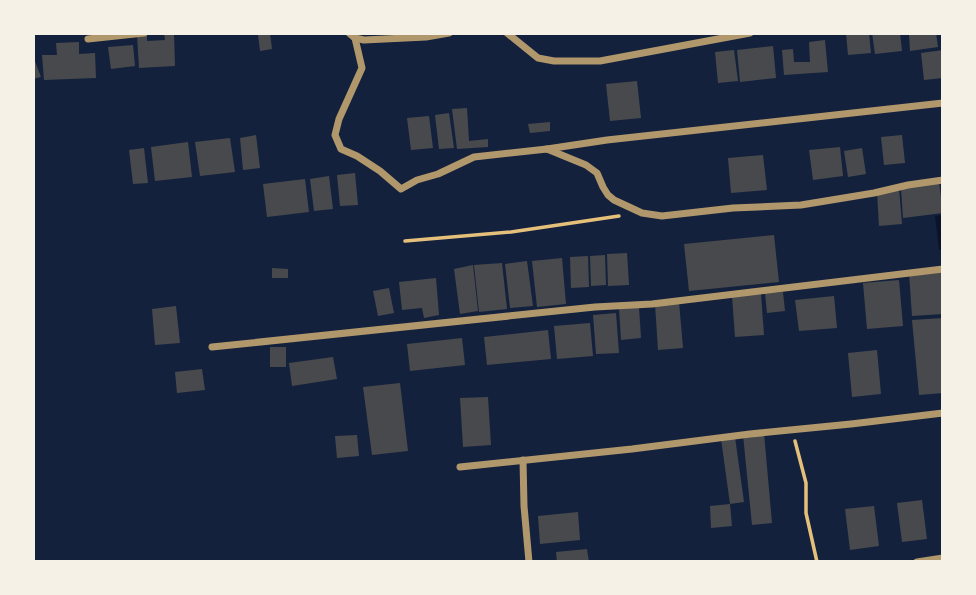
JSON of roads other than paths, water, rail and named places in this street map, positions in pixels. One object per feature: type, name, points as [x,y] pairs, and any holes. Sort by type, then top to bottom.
[{"type":"street","points":[[88,39],[144,33]]},
{"type":"street","points":[[352,36],[364,40],[449,33]]},
{"type":"street","points":[[507,33],[538,58],[554,61],[600,61],[748,33]]},
{"type":"street","points":[[352,36],[362,68],[339,119],[335,135],[341,149],[380,170],[401,189],[474,157],[943,103]]},
{"type":"street","points":[[547,149],[586,165],[597,173],[608,195],[642,213],[662,216],[733,208],[801,205],[943,180]]},
{"type":"street","points":[[212,348],[652,303],[943,269]]},
{"type":"street","points":[[460,467],[943,413]]},
{"type":"street","points":[[523,460],[523,506],[530,562]]},
{"type":"street","points":[[917,562],[943,558]]},
{"type":"water","points":[[943,215],[943,249],[939,250],[935,216]]}]
